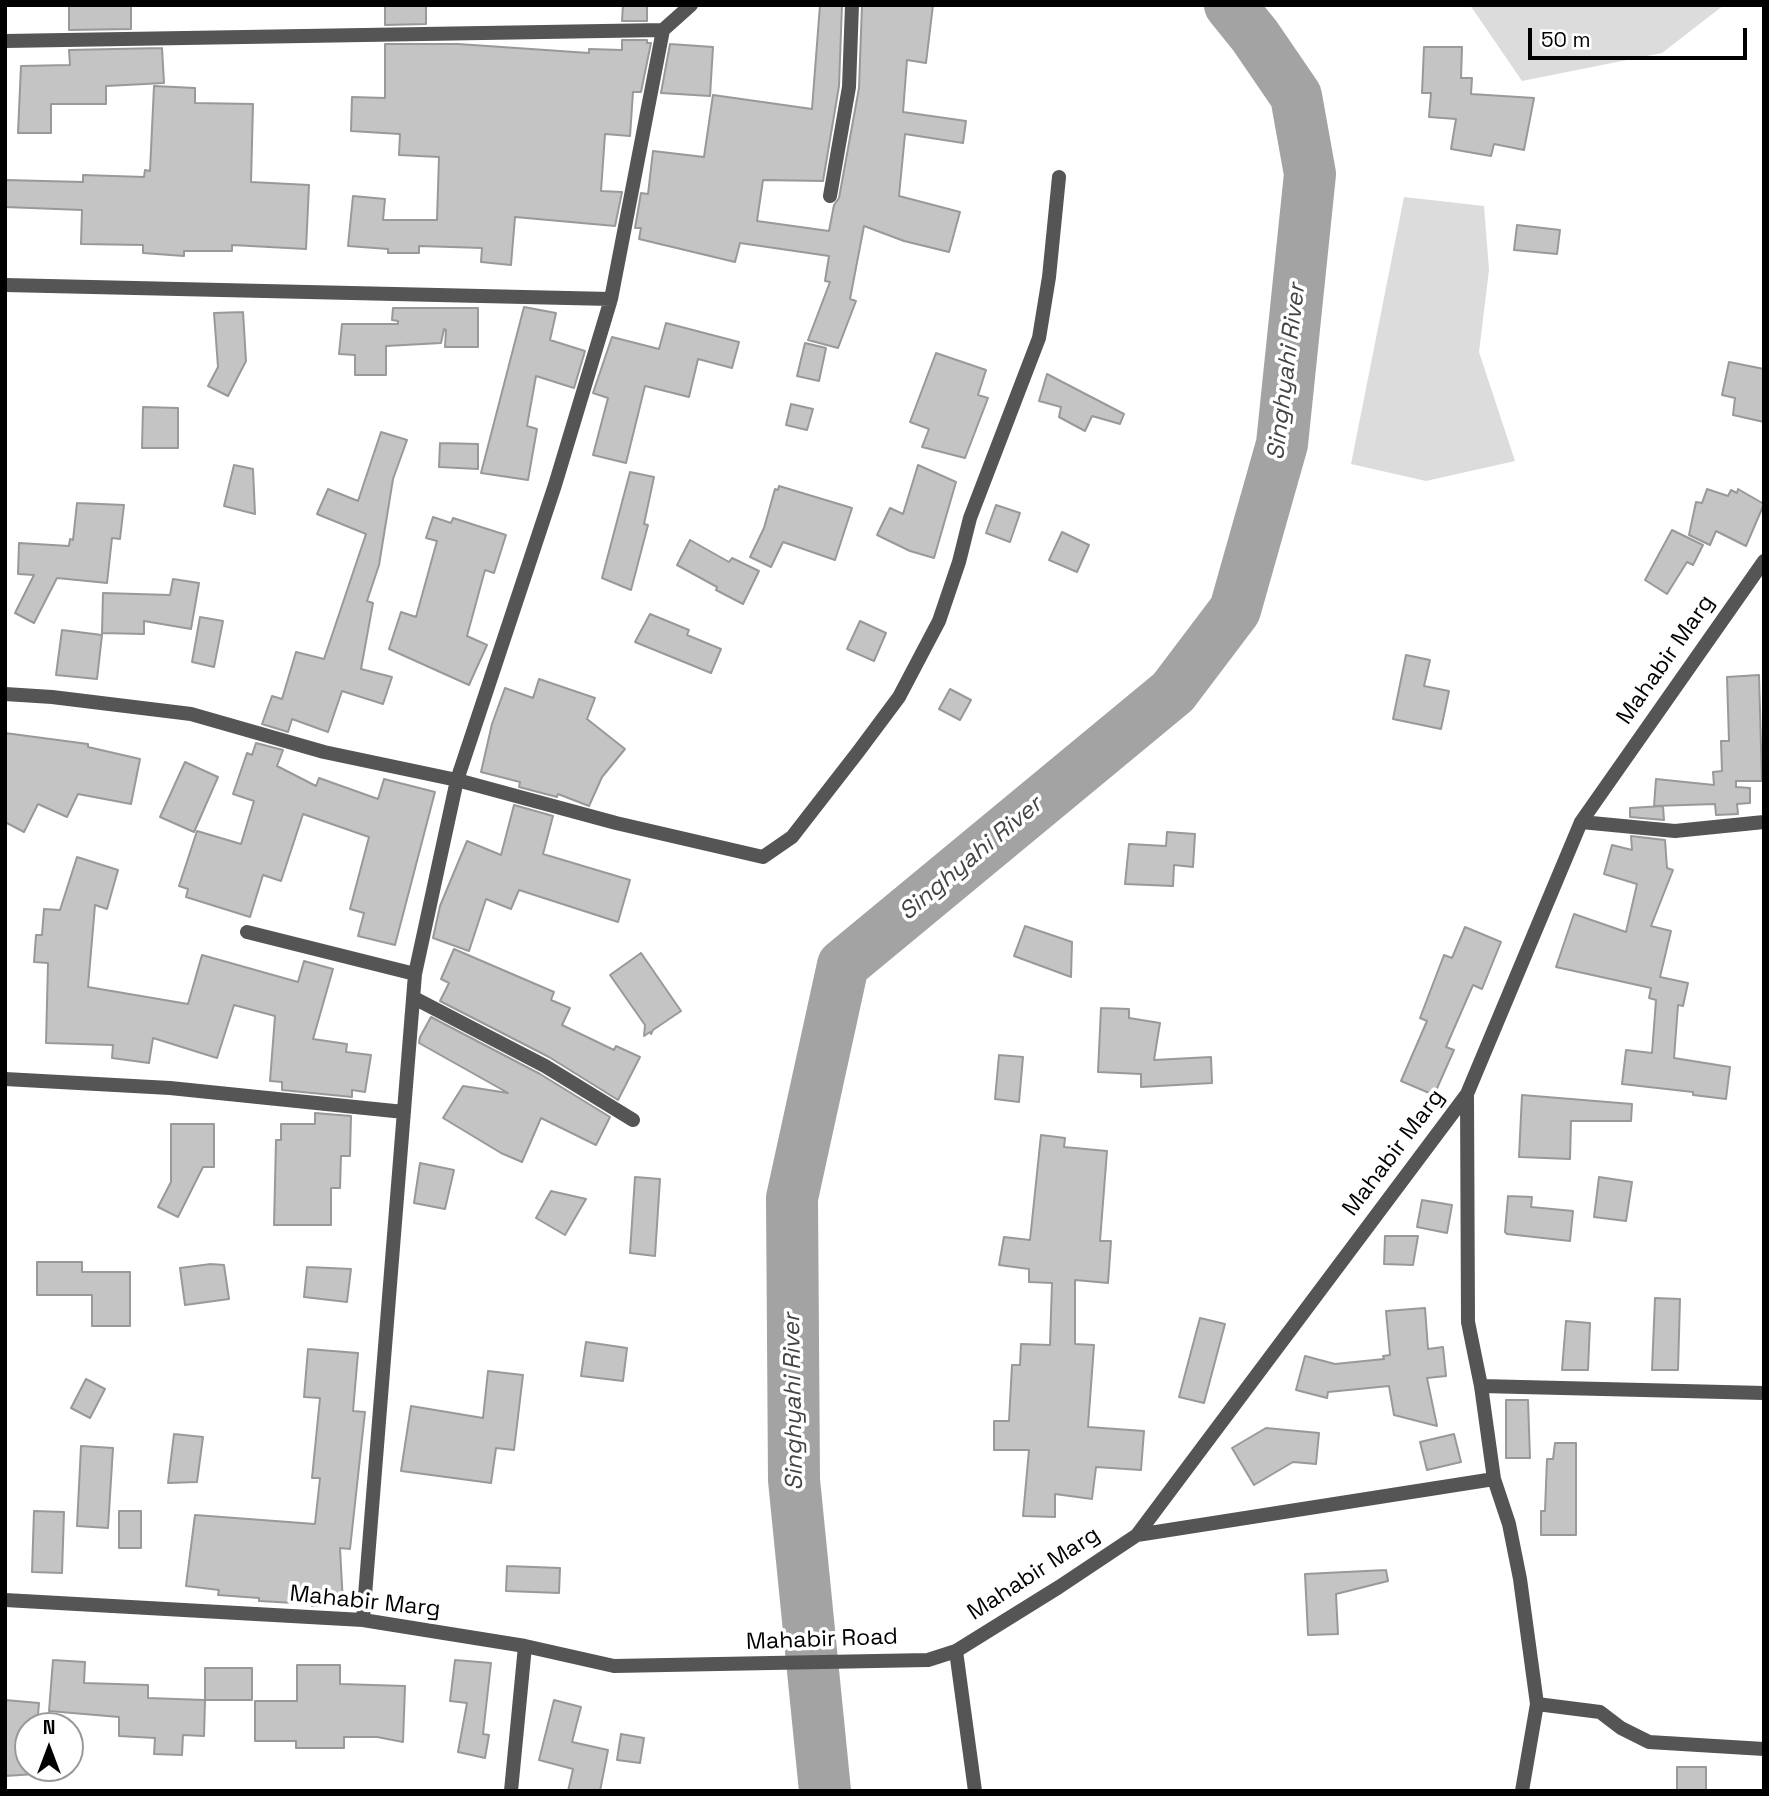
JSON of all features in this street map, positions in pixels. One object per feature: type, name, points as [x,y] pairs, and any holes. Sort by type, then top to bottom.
[{"type":"street","points":[[363,1620],[415,974],[457,780],[555,485],[611,299],[663,30],[691,5]]},
{"type":"street","points":[[830,196],[849,87],[852,5]]},
{"type":"street","points":[[5,41],[663,30]]},
{"type":"street","points":[[5,694],[191,714],[324,752],[457,780],[616,823],[763,857],[792,837],[899,697],[939,621],[960,562],[970,518],[1039,338],[1049,277],[1059,177]]},
{"type":"street","points":[[5,285],[611,299]]},
{"type":"street","name":"Mahabir Marg","points":[[928,1660],[956,1651],[1137,1535],[1467,1094],[1580,822],[1764,561]]},
{"type":"street","points":[[1580,822],[1675,831],[1764,822]]},
{"type":"street","points":[[247,932],[415,974]]},
{"type":"street","points":[[414,998],[545,1066],[633,1120]]},
{"type":"street","points":[[5,1079],[170,1088],[404,1112]]},
{"type":"street","points":[[1467,1094],[1468,1322],[1481,1386],[1494,1479],[1509,1524],[1538,1703],[1522,1791]]},
{"type":"street","points":[[1481,1386],[1764,1393]]},
{"type":"street","points":[[1137,1535],[1494,1479]]},
{"type":"street","name":"Mahabir Marg","points":[[5,1600],[363,1620],[525,1646],[614,1666],[716,1665]]},
{"type":"street","points":[[511,1791],[525,1646]]},
{"type":"street","points":[[956,1651],[975,1791]]},
{"type":"street","name":"Mahabir Road","points":[[716,1665],[928,1660]]},
{"type":"street","points":[[1538,1703],[1600,1712],[1621,1728],[1649,1742],[1764,1749]]},
{"type":"shaded area","points":[[1470,5],[1724,5],[1662,53],[1522,81]]},
{"type":"shaded area","points":[[1404,197],[1484,206],[1489,270],[1479,352],[1515,461],[1426,481],[1351,464]]},
{"type":"building","points":[[69,5],[131,5],[131,29],[69,30]]},
{"type":"building","points":[[385,5],[426,5],[426,24],[385,25]]},
{"type":"building","points":[[623,5],[647,5],[647,21],[622,21]]},
{"type":"building","points":[[820,5],[842,5],[839,86],[823,181],[763,180],[757,221],[829,231],[834,205],[839,198],[859,88],[862,5],[933,5],[926,63],[907,60],[903,112],[966,121],[963,143],[905,134],[899,196],[960,212],[949,252],[904,241],[864,226],[850,299],[856,301],[838,348],[808,340],[830,282],[825,281],[829,256],[740,243],[735,262],[639,239],[641,228],[635,228],[641,193],[648,194],[653,151],[704,157],[713,95],[812,109]]},
{"type":"building","points":[[622,40],[647,40],[647,43],[651,43],[641,92],[633,92],[630,136],[605,134],[601,191],[622,192],[615,226],[515,217],[511,265],[481,262],[482,248],[419,246],[419,253],[388,253],[388,249],[348,246],[353,196],[385,199],[383,220],[437,220],[439,157],[399,155],[400,134],[351,131],[352,97],[385,98],[385,44],[458,44],[589,53],[589,49],[622,50]]},
{"type":"building","points":[[670,44],[713,47],[710,96],[661,93]]},
{"type":"building","points":[[1424,47],[1462,47],[1461,78],[1472,78],[1471,94],[1534,98],[1524,150],[1494,144],[1491,156],[1451,149],[1456,119],[1429,117],[1431,93],[1422,93]]},
{"type":"building","points":[[162,48],[164,83],[106,86],[106,104],[51,104],[51,133],[18,133],[21,66],[70,65],[69,50]]},
{"type":"building","points":[[154,86],[195,88],[195,103],[253,104],[251,182],[309,185],[306,249],[232,245],[232,251],[184,251],[184,256],[143,253],[143,245],[81,244],[82,210],[5,207],[5,180],[83,182],[83,175],[144,177],[145,170],[150,171]]},
{"type":"building","points":[[1517,225],[1560,230],[1557,254],[1514,250]]},
{"type":"building","points":[[524,307],[556,313],[550,340],[585,351],[574,388],[536,376],[527,426],[537,429],[528,480],[481,473]]},
{"type":"building","points":[[393,308],[478,308],[478,347],[445,347],[444,329],[441,343],[386,346],[386,375],[355,375],[355,355],[339,354],[342,324],[398,324],[398,321],[392,320]]},
{"type":"building","points":[[243,312],[246,361],[228,396],[208,386],[218,367],[214,313]]},
{"type":"building","points":[[666,323],[739,342],[732,368],[698,359],[689,397],[645,386],[626,463],[593,455],[608,398],[593,393],[612,337],[659,349]]},
{"type":"building","points":[[805,343],[826,348],[819,381],[797,376]]},
{"type":"building","points":[[936,353],[986,370],[978,395],[988,398],[965,458],[922,447],[929,429],[910,422]]},
{"type":"building","points":[[1729,362],[1764,369],[1764,422],[1733,415],[1735,398],[1722,395]]},
{"type":"building","points":[[1047,374],[1124,414],[1120,424],[1092,416],[1085,431],[1059,417],[1061,407],[1039,401]]},
{"type":"building","points":[[791,404],[813,409],[807,430],[786,425]]},
{"type":"building","points":[[143,407],[178,408],[178,448],[142,448]]},
{"type":"building","points":[[381,432],[407,440],[393,479],[379,565],[367,601],[373,603],[361,669],[392,677],[383,704],[342,691],[328,732],[292,719],[288,732],[262,724],[272,696],[282,699],[296,652],[324,659],[366,534],[317,514],[328,489],[358,501]]},
{"type":"building","points":[[440,443],[478,444],[478,469],[439,467]]},
{"type":"building","points":[[234,465],[253,469],[255,514],[224,506]]},
{"type":"building","points":[[918,465],[956,482],[934,558],[910,551],[877,535],[890,508],[903,514]]},
{"type":"building","points":[[630,472],[654,477],[644,524],[648,525],[631,590],[602,578]]},
{"type":"building","points":[[779,486],[852,508],[835,560],[783,542],[771,567],[750,557],[764,528],[775,489],[778,490]]},
{"type":"building","points":[[1707,489],[1728,496],[1731,490],[1737,493],[1738,489],[1764,504],[1746,546],[1716,531],[1710,545],[1689,535],[1696,502],[1702,503]]},
{"type":"building","points":[[77,503],[124,505],[120,539],[112,538],[107,583],[57,578],[34,623],[15,613],[34,575],[18,574],[19,543],[69,546],[70,539],[73,540]]},
{"type":"building","points":[[996,505],[1020,513],[1010,542],[986,533]]},
{"type":"building","points":[[433,517],[451,523],[453,518],[506,535],[494,573],[485,570],[467,636],[487,645],[469,685],[389,649],[401,612],[416,617],[437,541],[426,538]]},
{"type":"building","points":[[1672,530],[1703,545],[1693,565],[1687,562],[1667,594],[1645,580]]},
{"type":"building","points":[[1062,532],[1089,545],[1077,572],[1049,560]]},
{"type":"building","points":[[690,540],[729,562],[732,558],[759,571],[743,604],[677,565]]},
{"type":"building","points":[[173,579],[199,583],[191,629],[144,621],[144,634],[102,633],[103,593],[170,595]]},
{"type":"building","points":[[650,614],[689,630],[687,635],[721,649],[711,673],[635,642]]},
{"type":"building","points":[[200,617],[223,621],[214,667],[192,662]]},
{"type":"building","points":[[860,621],[886,633],[874,661],[847,649]]},
{"type":"building","points":[[62,630],[102,635],[97,679],[56,675]]},
{"type":"building","points":[[1406,655],[1430,660],[1424,686],[1449,691],[1441,729],[1393,719]]},
{"type":"building","points":[[1759,675],[1762,781],[1736,781],[1736,787],[1750,788],[1750,803],[1737,804],[1738,814],[1716,815],[1715,804],[1654,806],[1656,779],[1714,785],[1713,772],[1722,771],[1721,741],[1729,741],[1727,677]]},
{"type":"building","points":[[539,679],[595,698],[587,719],[625,749],[602,777],[589,806],[558,794],[557,797],[519,787],[520,782],[481,772],[492,724],[505,688],[533,698]]},
{"type":"building","points":[[950,689],[971,700],[960,720],[939,709]]},
{"type":"building","points":[[5,733],[88,744],[88,747],[140,759],[131,804],[78,794],[67,817],[38,804],[24,832],[5,822]]},
{"type":"building","points":[[256,743],[283,750],[277,766],[316,786],[319,778],[378,799],[384,779],[435,792],[395,945],[358,936],[364,913],[350,909],[369,837],[303,814],[281,881],[263,875],[250,917],[186,897],[188,889],[179,886],[197,831],[241,844],[254,801],[233,794],[247,753],[252,755]]},
{"type":"building","points":[[185,762],[218,777],[194,832],[160,817]]},
{"type":"building","points":[[514,805],[553,816],[543,854],[630,880],[618,922],[519,890],[511,909],[486,899],[469,951],[433,938],[440,906],[467,841],[501,855]]},
{"type":"building","points":[[1663,806],[1664,820],[1630,817],[1630,808]]},
{"type":"building","points":[[1167,832],[1195,834],[1193,867],[1174,865],[1173,886],[1125,884],[1129,844],[1166,846]]},
{"type":"building","points":[[1631,836],[1665,840],[1667,868],[1673,870],[1651,926],[1671,931],[1660,977],[1688,983],[1683,1006],[1678,1005],[1674,1058],[1730,1067],[1726,1099],[1693,1095],[1693,1092],[1622,1084],[1626,1050],[1652,1053],[1656,1000],[1649,998],[1651,988],[1556,967],[1574,914],[1626,932],[1637,884],[1604,874],[1612,845],[1632,850]]},
{"type":"building","points":[[77,857],[118,870],[107,909],[95,905],[88,987],[188,1004],[202,955],[298,982],[304,961],[333,969],[313,1039],[347,1044],[346,1052],[371,1055],[365,1092],[352,1090],[352,1097],[282,1090],[282,1082],[270,1081],[275,1016],[234,1005],[217,1058],[153,1038],[149,1063],[112,1058],[113,1045],[46,1043],[48,963],[34,962],[36,935],[42,935],[44,909],[60,910]]},
{"type":"building","points":[[1025,926],[1072,942],[1071,977],[1014,956]]},
{"type":"building","points":[[1465,927],[1501,942],[1482,989],[1473,985],[1446,1047],[1454,1050],[1434,1095],[1401,1081],[1427,1021],[1420,1018],[1444,955],[1452,958]]},
{"type":"building","points":[[454,949],[554,992],[551,1000],[570,1008],[562,1025],[614,1050],[616,1046],[640,1057],[618,1100],[549,1057],[440,1001],[449,983],[441,979]]},
{"type":"building","points":[[641,953],[681,1011],[651,1034],[650,1032],[644,1036],[645,1025],[610,975]]},
{"type":"building","points":[[1101,1008],[1129,1009],[1129,1018],[1160,1023],[1154,1060],[1211,1057],[1212,1083],[1141,1087],[1141,1074],[1098,1072]]},
{"type":"building","points":[[431,1017],[540,1074],[610,1117],[596,1145],[541,1118],[522,1162],[501,1153],[443,1118],[463,1086],[508,1093],[419,1043]]},
{"type":"building","points":[[999,1055],[1023,1057],[1019,1102],[995,1099]]},
{"type":"building","points":[[1522,1095],[1632,1104],[1631,1121],[1571,1121],[1570,1159],[1519,1157]]},
{"type":"building","points":[[315,1113],[351,1116],[350,1156],[341,1156],[340,1188],[331,1188],[331,1225],[274,1225],[276,1140],[281,1140],[281,1124],[315,1124]]},
{"type":"building","points":[[171,1124],[214,1124],[214,1167],[203,1167],[178,1217],[158,1207],[171,1182]]},
{"type":"building","points":[[1041,1135],[1065,1138],[1064,1147],[1107,1151],[1100,1241],[1111,1241],[1108,1283],[1075,1280],[1075,1344],[1094,1345],[1088,1427],[1144,1431],[1141,1470],[1096,1467],[1092,1499],[1055,1494],[1055,1517],[1023,1516],[1029,1450],[994,1450],[994,1421],[1009,1421],[1012,1365],[1020,1365],[1021,1344],[1050,1345],[1052,1283],[1029,1282],[1029,1269],[999,1265],[1004,1237],[1030,1240]]},
{"type":"building","points":[[420,1163],[454,1170],[445,1209],[414,1203]]},
{"type":"building","points":[[635,1177],[660,1179],[655,1256],[630,1253]]},
{"type":"building","points":[[1599,1177],[1632,1182],[1626,1221],[1594,1217]]},
{"type":"building","points":[[551,1191],[586,1199],[565,1235],[536,1218]]},
{"type":"building","points":[[1508,1196],[1532,1197],[1531,1207],[1573,1211],[1570,1241],[1507,1234]]},
{"type":"building","points":[[1422,1200],[1452,1205],[1447,1233],[1417,1227]]},
{"type":"building","points":[[1385,1236],[1418,1236],[1413,1265],[1384,1264]]},
{"type":"building","points":[[37,1262],[82,1262],[82,1272],[130,1272],[130,1326],[92,1326],[92,1295],[37,1295]]},
{"type":"building","points":[[224,1265],[229,1299],[185,1305],[180,1268]]},
{"type":"building","points":[[307,1267],[351,1269],[347,1302],[304,1297]]},
{"type":"building","points":[[1655,1298],[1680,1299],[1678,1370],[1652,1370]]},
{"type":"building","points":[[1425,1308],[1428,1349],[1443,1347],[1446,1376],[1427,1378],[1437,1426],[1394,1415],[1389,1386],[1328,1392],[1327,1398],[1296,1390],[1305,1356],[1335,1364],[1384,1359],[1383,1356],[1390,1355],[1386,1311]]},
{"type":"building","points":[[1200,1318],[1225,1324],[1204,1403],[1179,1397]]},
{"type":"building","points":[[1566,1321],[1590,1323],[1588,1370],[1562,1370]]},
{"type":"building","points":[[586,1342],[627,1348],[623,1381],[581,1376]]},
{"type":"building","points":[[308,1349],[358,1353],[353,1411],[365,1412],[350,1549],[340,1548],[343,1604],[312,1606],[259,1601],[259,1598],[218,1595],[219,1590],[186,1586],[195,1515],[315,1524],[320,1478],[312,1478],[320,1398],[304,1397]]},
{"type":"building","points":[[488,1371],[523,1375],[514,1450],[496,1448],[491,1483],[401,1471],[411,1406],[483,1418]]},
{"type":"building","points":[[86,1379],[105,1389],[90,1418],[71,1408]]},
{"type":"building","points":[[1506,1400],[1528,1400],[1530,1458],[1506,1458]]},
{"type":"building","points":[[1266,1428],[1319,1433],[1316,1464],[1293,1462],[1254,1485],[1232,1448]]},
{"type":"building","points":[[174,1434],[203,1437],[197,1482],[168,1483]]},
{"type":"building","points":[[1454,1434],[1461,1462],[1427,1470],[1420,1442]]},
{"type":"building","points":[[1555,1443],[1576,1443],[1576,1535],[1541,1535],[1547,1459],[1553,1459]]},
{"type":"building","points":[[81,1446],[113,1448],[108,1528],[77,1526]]},
{"type":"building","points":[[34,1511],[64,1512],[62,1573],[32,1572]]},
{"type":"building","points":[[119,1511],[141,1511],[141,1548],[119,1548]]},
{"type":"building","points":[[507,1566],[560,1568],[559,1593],[506,1591]]},
{"type":"building","points":[[1386,1570],[1388,1581],[1336,1594],[1338,1634],[1308,1635],[1305,1574]]},
{"type":"building","points":[[53,1660],[85,1662],[84,1683],[148,1685],[148,1698],[205,1700],[204,1736],[183,1735],[182,1755],[154,1754],[155,1738],[119,1736],[119,1717],[49,1711]]},
{"type":"building","points":[[455,1660],[491,1663],[483,1734],[489,1735],[485,1758],[458,1752],[467,1703],[450,1701]]},
{"type":"building","points":[[297,1665],[340,1665],[340,1684],[405,1686],[403,1742],[377,1737],[344,1737],[344,1748],[296,1748],[296,1741],[255,1741],[255,1701],[297,1701]]},
{"type":"building","points":[[205,1668],[252,1668],[252,1700],[205,1700]]},
{"type":"building","points":[[5,1700],[39,1703],[38,1712],[14,1712],[14,1775],[5,1776]]},
{"type":"building","points":[[554,1700],[581,1707],[572,1742],[608,1750],[600,1791],[568,1791],[573,1769],[539,1760]]},
{"type":"building","points":[[621,1734],[644,1738],[640,1763],[617,1760]]},
{"type":"building","points":[[1677,1767],[1706,1767],[1706,1791],[1677,1791]]},
{"type":"waterway","name":"Singhyahi River","points":[[825,1791],[794,1480],[792,1198],[843,965],[1173,692],[1235,610],[1282,444],[1310,174],[1296,96],[1230,5]]}]
